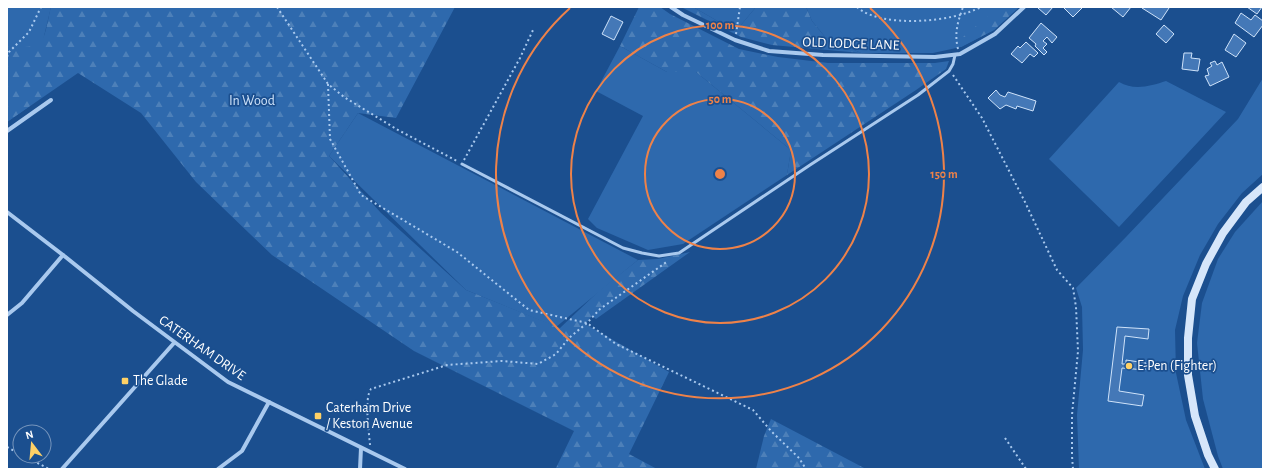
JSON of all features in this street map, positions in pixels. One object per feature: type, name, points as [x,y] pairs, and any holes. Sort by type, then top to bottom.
[{"type":"street","name":"OLD LODGE LANE","points":[[671,7],[683,15],[735,40],[769,51],[823,55],[913,57],[935,57],[960,54],[995,34],[1024,7]]},
{"type":"street","points":[[7,132],[51,100]]},
{"type":"street","points":[[1215,469],[1208,455],[1196,416],[1188,375],[1188,338],[1192,299],[1206,264],[1223,233],[1246,202],[1263,187]]},
{"type":"street","name":"CATERHAM DRIVE","points":[[7,212],[174,342],[228,382],[405,469]]},
{"type":"street","points":[[7,315],[22,303],[63,255]]},
{"type":"street","points":[[62,469],[174,342]]},
{"type":"street","points":[[218,469],[242,451],[269,402]]},
{"type":"street","points":[[360,448],[360,469]]},
{"type":"lane","points":[[462,164],[623,248],[660,256],[679,253],[918,95],[949,71],[953,64],[955,55]]},
{"type":"path","points":[[7,57],[9,52],[29,32],[41,7]]},
{"type":"path","points":[[277,7],[328,84],[364,110],[462,164],[476,135],[520,58],[533,30]]},
{"type":"path","points":[[735,40],[740,7]]},
{"type":"path","points":[[857,7],[863,12],[889,20],[928,20],[960,16],[981,7]]},
{"type":"path","points":[[956,42],[956,29],[963,7]]},
{"type":"path","points":[[949,71],[982,118],[1025,202],[1057,270],[1073,288],[1076,307],[1078,351],[1072,414],[1073,469]]},
{"type":"path","points":[[328,84],[330,139],[362,195],[457,252],[529,310],[587,323],[616,344],[753,410],[772,432],[799,458],[806,469]]},
{"type":"path","points":[[371,452],[368,418],[368,393],[371,389],[447,365],[502,361],[538,364],[556,354],[569,338],[587,323],[600,309],[679,253]]},
{"type":"path","points":[[1005,438],[1026,469]]},
{"type":"path","points":[[39,464],[49,469]]},
{"type":"green space","points":[[7,7],[51,7],[27,108],[7,122]]},
{"type":"green space","name":"In Wood","points":[[51,7],[455,7],[396,118],[358,113],[329,156],[381,213],[466,290],[560,328],[599,291],[638,260],[658,259],[690,252],[596,319],[592,316],[585,324],[669,372],[629,454],[657,469],[556,468],[574,431],[414,351],[272,255],[196,182],[141,113],[78,73],[7,122],[7,46],[26,47],[40,42],[45,32]]},
{"type":"green space","points":[[639,7],[660,7],[670,14],[739,49],[778,57],[828,63],[935,63],[949,61],[946,69],[787,175],[791,150],[696,72],[667,72],[620,46]]},
{"type":"green space","points":[[681,7],[693,7],[721,23],[730,23],[736,31],[756,7],[806,7],[812,21],[825,37],[861,53],[772,45],[741,37]]},
{"type":"green space","points":[[693,7],[756,7],[736,31],[730,23],[721,23]]},
{"type":"green space","points":[[806,7],[1019,7],[994,30],[961,47],[933,53],[861,53],[825,37],[812,21]]},
{"type":"green space","points":[[999,7],[1019,7],[994,30],[961,47],[960,41],[964,36]]},
{"type":"green space","points":[[620,46],[667,72],[696,72],[791,150],[787,175],[683,244],[648,250],[597,228],[588,219],[643,116],[596,91]]},
{"type":"green space","points":[[1263,78],[1263,174],[1242,193],[1218,224],[1200,255],[1183,296],[1175,330],[1176,373],[1186,420],[1205,469],[1079,469],[1077,415],[1083,350],[1082,307],[1076,288],[1238,119]]},
{"type":"green space","points":[[1166,81],[1226,112],[1119,227],[1049,159],[1119,82],[1125,85],[1142,87]]},
{"type":"green space","points":[[358,113],[638,260],[556,327],[466,290],[329,156]]},
{"type":"green space","points":[[1263,201],[1263,469],[1223,469],[1218,456],[1203,399],[1197,343],[1202,303],[1218,259],[1235,232]]},
{"type":"green space","points":[[771,419],[866,469],[756,469],[764,436]]},
{"type":"building","points":[[1053,7],[1046,15],[1038,8]]},
{"type":"building","points":[[1063,7],[1083,7],[1073,17]]},
{"type":"building","points":[[1111,7],[1131,7],[1123,17]]},
{"type":"building","points":[[1247,7],[1262,7],[1257,14]]},
{"type":"building","points":[[1142,8],[1169,8],[1161,20]]},
{"type":"building","points":[[1241,13],[1251,20],[1255,15],[1263,21],[1263,25],[1254,37],[1235,23]]},
{"type":"building","points":[[611,16],[623,22],[614,40],[602,34]]},
{"type":"building","points":[[1041,23],[1057,37],[1052,43],[1047,37],[1043,41],[1047,44],[1043,48],[1047,52],[1044,55],[1035,46],[1036,44],[1029,38]]},
{"type":"building","points":[[1164,25],[1174,34],[1166,43],[1156,34]]},
{"type":"building","points":[[1234,34],[1246,43],[1236,57],[1225,50]]},
{"type":"building","points":[[1026,42],[1038,53],[1034,57],[1030,54],[1022,63],[1011,54],[1018,46],[1020,48]]},
{"type":"building","points":[[1184,53],[1192,53],[1191,58],[1200,59],[1198,71],[1182,69]]},
{"type":"building","points":[[1215,61],[1217,65],[1222,62],[1229,77],[1210,86],[1205,76],[1209,75],[1207,69],[1212,66],[1210,63]]},
{"type":"building","points":[[996,90],[1000,95],[1005,97],[1008,92],[1036,101],[1033,111],[1017,106],[1016,109],[1006,105],[1000,109],[988,98]]},
{"type":"building","name":"E-Pen (Fighter)","points":[[1117,327],[1149,329],[1148,339],[1125,336],[1122,364],[1126,364],[1126,360],[1146,363],[1145,370],[1122,368],[1119,391],[1144,395],[1142,406],[1108,401]]},
{"type":"place","name":"E-Pen (Fighter)","points":[[1129,366]]},
{"type":"place","name":"The Glade","points":[[125,381]]},
{"type":"place","name":"Caterham Drive / Keston Avenue","points":[[318,416]]}]
